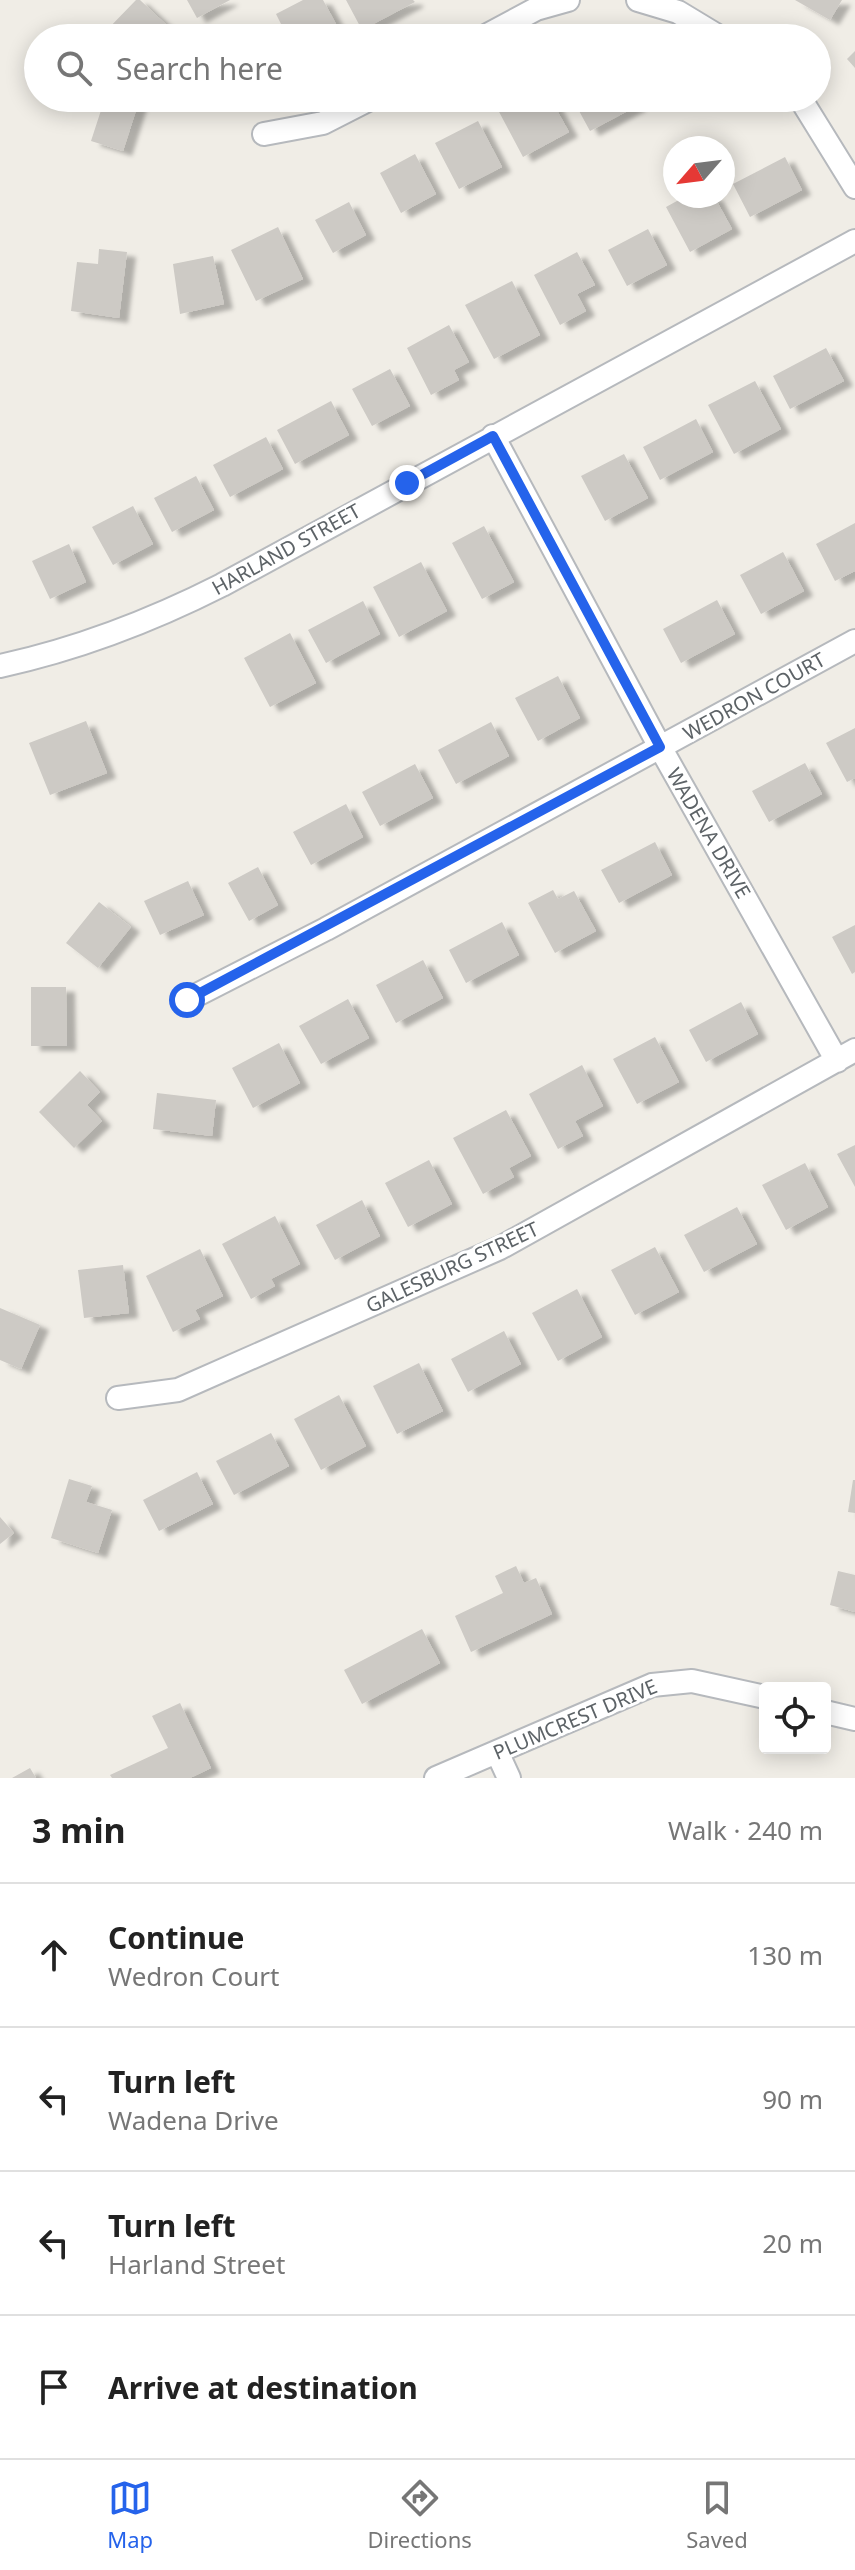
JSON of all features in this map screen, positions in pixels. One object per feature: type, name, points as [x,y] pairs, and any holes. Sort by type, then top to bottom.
[{"type":"street","points":[[508,24],[536,9],[568,0]]},
{"type":"street","points":[[638,0],[678,12],[698,24]]},
{"type":"street","points":[[264,134],[323,123],[345,112]]},
{"type":"street","points":[[809,112],[855,187]]},
{"type":"street","name":"HARLAND STREET","points":[[0,666],[102,638],[167,613],[855,241]]},
{"type":"street","name":"WADENA DRIVE","points":[[493,436],[660,747],[846,1055]]},
{"type":"street","name":"WEDRON COURT","points":[[187,1000],[855,641]]},
{"type":"street","name":"GALESBURG STREET","points":[[118,1398],[178,1390],[500,1248],[846,1055]]},
{"type":"street","name":"PLUMCREST DRIVE","points":[[436,1778],[652,1685],[692,1681],[759,1696]]},
{"type":"street","points":[[831,1713],[855,1719]]},
{"type":"street","points":[[497,1752],[509,1778]]},
{"type":"building","points":[[136,0],[140,0],[166,24],[113,24]]},
{"type":"building","points":[[187,0],[230,0],[197,18]]},
{"type":"building","points":[[303,0],[323,0],[336,24],[281,24],[276,14]]},
{"type":"building","points":[[346,0],[415,2],[373,24],[359,24]]},
{"type":"building","points":[[795,0],[842,0],[830,20]]},
{"type":"building","points":[[855,51],[855,68],[847,59]]},
{"type":"building","points":[[100,112],[136,112],[123,151],[91,141]]},
{"type":"building","points":[[499,112],[558,112],[569,132],[523,157]]},
{"type":"building","points":[[580,112],[626,112],[590,131]]},
{"type":"building","points":[[478,121],[502,167],[459,189],[435,143]]},
{"type":"building","points":[[415,154],[436,194],[401,213],[380,173]]},
{"type":"building","points":[[785,157],[802,190],[750,217],[735,183]]},
{"type":"building","points":[[349,202],[366,235],[333,253],[315,220]]},
{"type":"building","points":[[667,208],[721,208],[732,229],[690,252]]},
{"type":"building","points":[[278,227],[303,279],[256,301],[231,250]]},
{"type":"building","points":[[648,229],[667,265],[627,286],[608,250]]},
{"type":"building","points":[[99,249],[127,252],[119,318],[71,311],[77,262],[98,264]]},
{"type":"building","points":[[577,252],[595,285],[577,294],[586,311],[560,325],[534,275]]},
{"type":"building","points":[[213,256],[224,304],[180,314],[173,264]]},
{"type":"building","points":[[512,281],[540,335],[494,359],[465,305]]},
{"type":"building","points":[[449,325],[469,362],[454,370],[459,380],[431,395],[407,348]]},
{"type":"building","points":[[826,348],[844,381],[790,409],[773,376]]},
{"type":"building","points":[[390,369],[410,406],[372,426],[352,389]]},
{"type":"building","points":[[755,381],[781,429],[734,454],[708,405]]},
{"type":"building","points":[[331,401],[349,435],[295,464],[277,430]]},
{"type":"building","points":[[696,419],[713,452],[660,480],[643,447]]},
{"type":"building","points":[[266,437],[283,469],[230,497],[213,465]]},
{"type":"building","points":[[624,454],[648,498],[605,521],[581,476]]},
{"type":"building","points":[[196,476],[214,510],[172,532],[154,498]]},
{"type":"building","points":[[133,506],[153,544],[113,565],[92,527]]},
{"type":"building","points":[[855,523],[855,571],[835,581],[816,544]]},
{"type":"building","points":[[484,526],[514,582],[482,599],[452,543]]},
{"type":"building","points":[[69,544],[86,582],[50,599],[32,561]]},
{"type":"building","points":[[783,552],[804,591],[761,614],[740,575]]},
{"type":"building","points":[[421,562],[447,611],[399,637],[373,587]]},
{"type":"building","points":[[717,600],[735,634],[681,663],[663,629]]},
{"type":"building","points":[[363,601],[380,634],[326,663],[308,630]]},
{"type":"building","points":[[290,633],[316,683],[270,707],[244,658]]},
{"type":"building","points":[[558,676],[580,718],[538,741],[515,698]]},
{"type":"building","points":[[86,721],[107,773],[50,795],[29,743]]},
{"type":"building","points":[[491,722],[509,756],[456,784],[438,750]]},
{"type":"building","points":[[855,728],[855,778],[847,782],[826,743]]},
{"type":"building","points":[[805,763],[822,794],[769,822],[752,791]]},
{"type":"building","points":[[415,764],[433,798],[380,826],[362,792]]},
{"type":"building","points":[[346,804],[363,837],[311,865],[293,832]]},
{"type":"building","points":[[655,842],[672,875],[619,903],[601,870]]},
{"type":"building","points":[[258,867],[278,905],[249,921],[228,883]]},
{"type":"building","points":[[188,881],[204,915],[160,935],[144,901]]},
{"type":"building","points":[[553,890],[558,899],[574,891],[596,931],[555,953],[528,903]]},
{"type":"building","points":[[99,902],[131,927],[98,968],[66,943]]},
{"type":"building","points":[[502,922],[519,955],[466,983],[449,950]]},
{"type":"building","points":[[855,925],[855,972],[852,974],[832,937]]},
{"type":"building","points":[[423,960],[443,998],[396,1023],[376,985]]},
{"type":"building","points":[[31,987],[66,987],[67,1046],[31,1046]]},
{"type":"building","points":[[348,999],[369,1038],[321,1064],[299,1026]]},
{"type":"building","points":[[741,1002],[758,1034],[706,1062],[689,1030]]},
{"type":"building","points":[[655,1037],[679,1082],[637,1104],[613,1059]]},
{"type":"building","points":[[279,1043],[300,1083],[253,1108],[232,1068]]},
{"type":"building","points":[[582,1065],[603,1106],[575,1121],[583,1136],[558,1149],[529,1094]]},
{"type":"building","points":[[80,1071],[100,1092],[87,1105],[102,1121],[74,1148],[39,1112]]},
{"type":"building","points":[[157,1093],[216,1100],[212,1136],[153,1129]]},
{"type":"building","points":[[506,1110],[531,1156],[509,1168],[514,1177],[483,1194],[453,1138]]},
{"type":"building","points":[[855,1145],[855,1187],[837,1154]]},
{"type":"building","points":[[429,1160],[452,1204],[408,1227],[385,1183]]},
{"type":"building","points":[[805,1163],[828,1207],[786,1230],[762,1185]]},
{"type":"building","points":[[362,1200],[380,1236],[335,1260],[316,1225]]},
{"type":"building","points":[[737,1207],[757,1244],[704,1272],[684,1235]]},
{"type":"building","points":[[275,1216],[300,1264],[271,1279],[275,1286],[251,1299],[222,1244]]},
{"type":"building","points":[[655,1247],[679,1292],[635,1315],[611,1270]]},
{"type":"building","points":[[200,1249],[223,1296],[195,1310],[200,1319],[173,1332],[146,1276]]},
{"type":"building","points":[[123,1265],[129,1313],[84,1318],[78,1270]]},
{"type":"building","points":[[577,1289],[602,1337],[558,1361],[532,1313]]},
{"type":"building","points":[[0,1308],[40,1325],[21,1369],[0,1360]]},
{"type":"building","points":[[504,1331],[521,1364],[468,1392],[451,1359]]},
{"type":"building","points":[[419,1363],[443,1411],[397,1434],[373,1386]]},
{"type":"building","points":[[339,1395],[366,1446],[321,1470],[294,1419]]},
{"type":"building","points":[[271,1433],[289,1466],[234,1495],[216,1461]]},
{"type":"building","points":[[197,1472],[213,1504],[159,1531],[143,1500]]},
{"type":"building","points":[[69,1479],[92,1486],[86,1502],[112,1510],[98,1553],[51,1538]]},
{"type":"building","points":[[855,1480],[855,1513],[848,1512]]},
{"type":"building","points":[[0,1517],[14,1533],[0,1544]]},
{"type":"building","points":[[516,1566],[524,1583],[536,1578],[552,1614],[471,1652],[455,1616],[503,1593],[495,1576]]},
{"type":"building","points":[[838,1571],[855,1575],[855,1612],[830,1605]]},
{"type":"building","points":[[422,1629],[440,1663],[362,1704],[344,1670]]},
{"type":"building","points":[[180,1703],[211,1768],[190,1778],[112,1778],[110,1775],[168,1748],[152,1716]]},
{"type":"building","points":[[30,1768],[36,1778],[12,1778]]},
{"type":"route","points":[[187,1000],[326,929],[660,747],[493,436],[407,483]]}]
